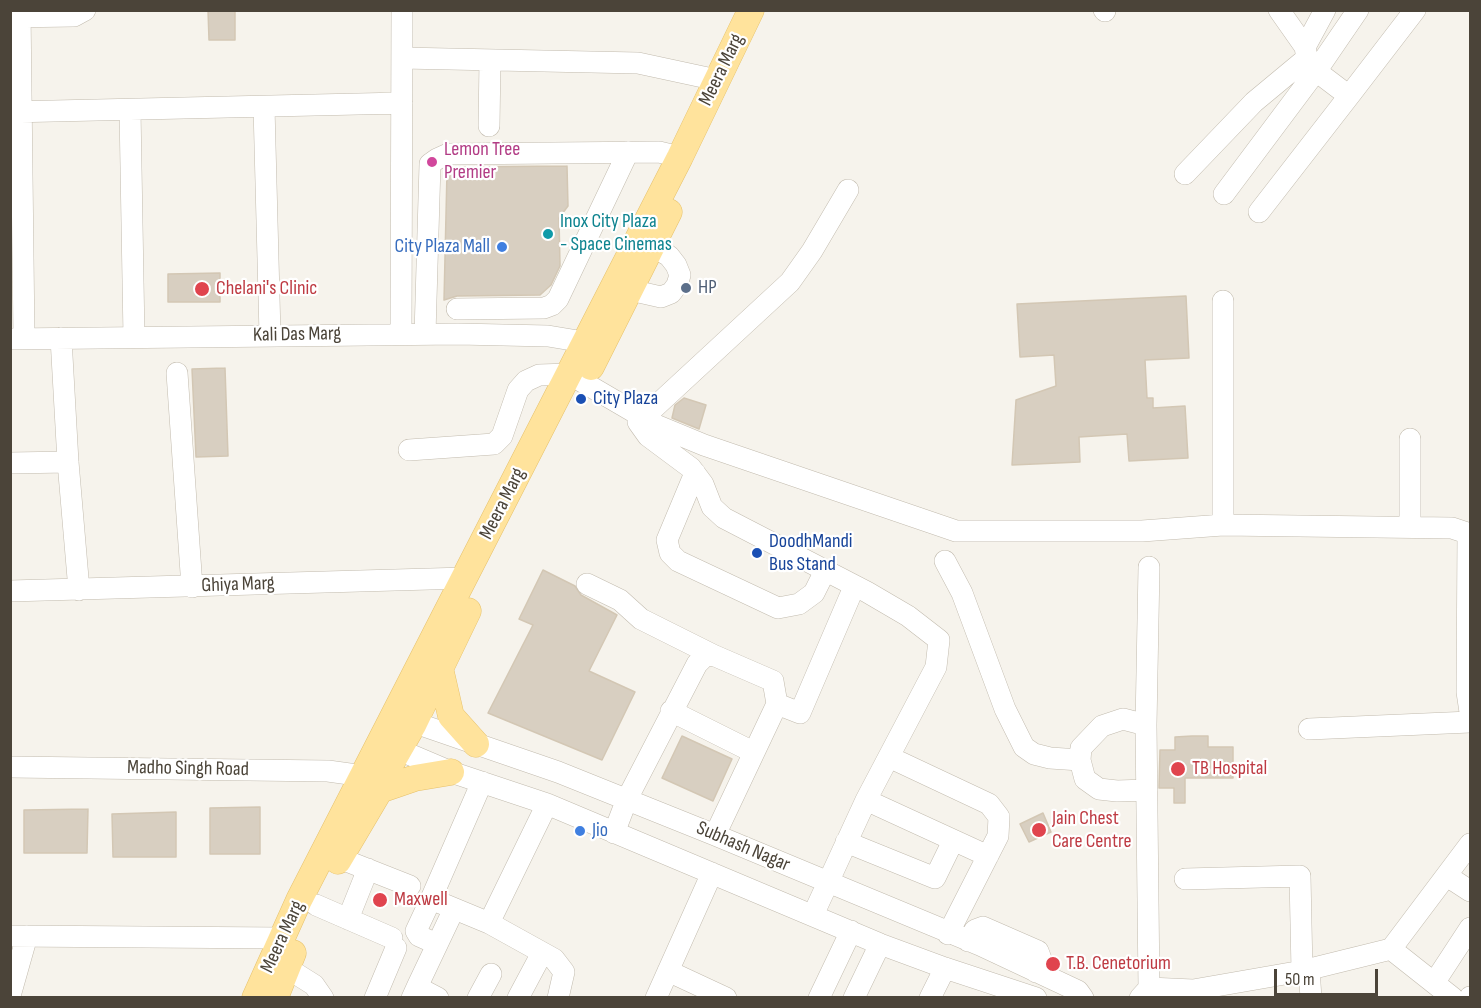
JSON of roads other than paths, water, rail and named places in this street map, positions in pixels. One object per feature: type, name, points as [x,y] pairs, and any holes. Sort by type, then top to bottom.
[{"type":"main road","name":"Meera Marg","points":[[275,998],[316,905],[376,782],[465,578],[576,378],[751,10]]},
{"type":"main road","name":"Meera Marg","points":[[592,346],[630,290],[769,10]]},
{"type":"main road","name":"Meera Marg","points":[[404,720],[440,668],[542,460],[576,378]]},
{"type":"main road","points":[[440,668],[451,716],[476,744]]},
{"type":"main road","points":[[376,782],[451,772]]},
{"type":"main road","name":"Meera Marg","points":[[255,998],[282,938],[376,782]]},
{"type":"street","points":[[17,339],[17,15],[74,16],[85,10]]},
{"type":"street","points":[[401,333],[402,10]]},
{"type":"street","points":[[1279,10],[1312,60],[1348,96]]},
{"type":"street","points":[[1185,174],[1254,102],[1312,60],[1325,10]]},
{"type":"street","points":[[1224,194],[1312,60],[1358,10]]},
{"type":"street","points":[[1259,212],[1416,10]]},
{"type":"street","points":[[402,58],[638,63],[717,80]]},
{"type":"street","points":[[489,126],[490,60]]},
{"type":"street","points":[[16,112],[402,103]]},
{"type":"street","points":[[264,107],[270,335]]},
{"type":"street","points":[[130,110],[134,337]]},
{"type":"street","points":[[426,307],[453,305],[457,309],[544,308],[552,305],[558,299],[628,152]]},
{"type":"street","points":[[425,334],[430,164],[448,154],[659,152],[680,157]]},
{"type":"street","points":[[813,915],[866,800],[936,667],[939,640],[908,616],[724,518],[712,507],[703,484],[695,473],[674,453],[648,436],[637,420],[639,415],[790,282],[812,251],[848,190]]},
{"type":"street","points":[[630,290],[661,297],[672,293],[677,285],[680,275],[676,265],[669,256],[652,246]]},
{"type":"street","points":[[1223,301],[1223,525]]},
{"type":"street","points":[[457,309],[458,334]]},
{"type":"street","name":"Kali Das Marg","points":[[17,339],[401,333],[548,336],[592,346]]},
{"type":"street","points":[[61,338],[68,462],[79,590]]},
{"type":"street","points":[[177,373],[192,587]]},
{"type":"street","points":[[409,450],[494,444],[502,436],[518,390],[526,381],[539,375],[576,378],[639,415],[704,445],[956,531],[1108,531],[1223,525],[1452,528],[1469,533],[1467,692],[1470,712]]},
{"type":"street","points":[[1410,439],[1410,527]]},
{"type":"street","points":[[10,463],[68,462]]},
{"type":"street","points":[[695,473],[667,540],[670,553],[678,561],[778,608],[799,604],[814,594],[825,571]]},
{"type":"street","points":[[945,561],[962,593],[1005,709],[1024,747],[1034,754],[1050,759],[1080,760]]},
{"type":"street","points":[[1149,567],[1144,993],[1193,990],[1306,970],[1391,949],[1470,844]]},
{"type":"street","name":"Ghiya Marg","points":[[10,591],[465,578]]},
{"type":"street","points":[[587,584],[620,600],[641,618],[713,655],[773,681],[777,704],[716,835]]},
{"type":"street","points":[[777,704],[800,713],[854,587]]},
{"type":"street","points":[[614,833],[627,799],[697,664],[705,656],[713,655]]},
{"type":"street","points":[[671,711],[753,752]]},
{"type":"street","points":[[1146,725],[1123,719],[1102,726],[1081,748],[1080,760],[1085,779],[1099,789],[1117,792],[1147,790]]},
{"type":"street","name":"Subhash Nagar","points":[[404,720],[627,799],[716,835],[968,941],[1078,991],[1083,998]]},
{"type":"street","points":[[1309,729],[1470,722]]},
{"type":"street","points":[[390,746],[451,772],[547,804],[880,944],[1036,998]]},
{"type":"street","points":[[889,757],[989,804],[999,817],[998,836],[948,934]]},
{"type":"street","name":"Madho Singh Road","points":[[10,767],[328,771],[376,782]]},
{"type":"street","points":[[437,944],[419,936],[416,931],[482,782]]},
{"type":"street","points":[[866,800],[988,856]]},
{"type":"street","points":[[489,923],[547,804]]},
{"type":"street","points":[[846,842],[934,878],[953,841]]},
{"type":"street","points":[[339,858],[410,886]]},
{"type":"street","points":[[348,919],[368,869]]},
{"type":"street","points":[[656,998],[712,873]]},
{"type":"street","points":[[1185,879],[1300,876],[1306,970],[1311,998]]},
{"type":"street","points":[[1446,876],[1470,891]]},
{"type":"street","points":[[431,899],[489,923],[554,959],[564,972],[558,998]]},
{"type":"street","points":[[316,905],[394,943],[375,998]]},
{"type":"street","points":[[438,998],[414,992],[454,909]]},
{"type":"street","points":[[1434,983],[1470,928]]},
{"type":"street","points":[[819,998],[850,931]]},
{"type":"street","points":[[10,996],[19,936],[282,938]]},
{"type":"street","points":[[854,998],[880,944]]},
{"type":"street","points":[[1391,949],[1453,998]]},
{"type":"street","points":[[518,998],[542,953]]},
{"type":"street","points":[[287,968],[314,986],[323,998]]},
{"type":"street","points":[[935,996],[945,968]]},
{"type":"street","points":[[668,971],[726,998]]},
{"type":"street","points":[[478,998],[491,974]]},
{"type":"place","name":"Lemon Tree Premier","points":[[432,162]]},
{"type":"place","name":"Inox City Plaza - Space Cinemas","points":[[548,234]]},
{"type":"place","name":"City Plaza Mall","points":[[502,247]]},
{"type":"place","name":"HP","points":[[686,288]]},
{"type":"place","name":"Chelani's Clinic","points":[[202,289]]},
{"type":"place","name":"City Plaza","points":[[581,399]]},
{"type":"place","name":"DoodhMandi Bus Stand","points":[[757,553]]},
{"type":"place","name":"TB Hospital","points":[[1178,769]]},
{"type":"place","name":"Jain Chest Care Centre","points":[[1039,830]]},
{"type":"place","name":"Jio","points":[[580,831]]},
{"type":"place","name":"Maxwell","points":[[380,900]]},
{"type":"place","name":"T.B. Cenetorium","points":[[1053,964]]}]
